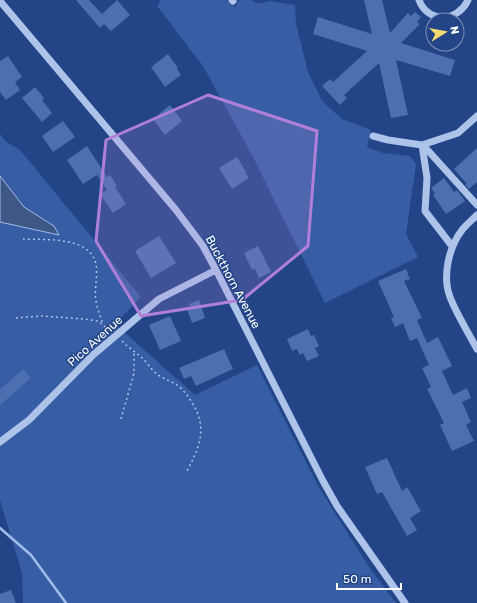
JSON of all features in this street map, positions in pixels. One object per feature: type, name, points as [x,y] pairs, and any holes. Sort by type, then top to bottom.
[{"type":"street","points":[[419,0],[421,5],[427,11],[434,16],[443,18],[459,12],[468,0]]},
{"type":"street","name":"Buckthorn Avenue","points":[[0,1],[176,210],[203,246],[333,500],[405,603]]},
{"type":"street","points":[[373,136],[388,140],[422,145],[458,133],[477,116]]},
{"type":"street","points":[[422,145],[477,205]]},
{"type":"street","points":[[422,145],[426,178],[425,212],[452,246]]},
{"type":"street","points":[[477,215],[462,230],[452,246],[447,269],[447,282],[450,296],[477,349]]},
{"type":"street","name":"Pico Avenue","points":[[0,442],[29,420],[93,355],[159,299],[216,270]]},
{"type":"path","points":[[23,239],[71,243],[83,246],[90,251],[96,266],[96,303],[104,326]]},
{"type":"path","points":[[16,318],[42,316],[98,321],[141,357],[157,375],[177,385],[185,392],[194,406],[200,420],[201,435],[198,448],[186,473]]},
{"type":"path","points":[[121,419],[134,373],[134,352]]},
{"type":"highlighted area","points":[[208,95],[317,131],[308,246],[242,300],[141,316],[96,241],[106,140]]},
{"type":"shaded area","points":[[161,0],[227,0],[235,7],[239,0],[251,0],[256,3],[269,1],[295,5],[296,24],[308,72],[322,101],[342,119],[371,130],[367,147],[383,153],[410,156],[416,164],[406,234],[418,257],[325,303],[253,157],[203,66],[157,6]]},
{"type":"shaded area","points":[[0,134],[5,141],[20,150],[141,297],[115,324],[195,395],[257,365],[318,486],[369,567],[396,603],[23,603],[22,573],[0,500]]},
{"type":"shaded area","points":[[0,176],[24,207],[54,226],[59,235],[0,222]]},
{"type":"building","points":[[76,0],[89,0],[102,14],[117,0],[130,15],[111,31],[104,24],[100,28]]},
{"type":"building","points":[[364,0],[382,0],[390,33],[408,13],[411,16],[415,12],[421,17],[417,22],[420,24],[401,43],[425,51],[425,52],[455,60],[450,76],[396,60],[408,115],[391,118],[379,63],[344,95],[347,98],[340,105],[322,86],[330,79],[333,82],[367,51],[313,34],[318,17],[372,34]]},
{"type":"building","points":[[168,54],[181,75],[165,87],[151,67]]},
{"type":"building","points":[[8,56],[22,77],[15,82],[20,90],[6,100],[0,92],[0,61]]},
{"type":"building","points":[[35,87],[44,98],[42,100],[52,113],[42,122],[22,98]]},
{"type":"building","points":[[170,105],[182,121],[165,135],[153,119]]},
{"type":"building","points":[[63,121],[75,137],[53,152],[42,136]]},
{"type":"building","points":[[87,146],[107,177],[110,175],[117,186],[115,187],[126,204],[113,213],[100,194],[107,190],[97,175],[83,184],[67,160]]},
{"type":"building","points":[[477,148],[477,182],[469,189],[465,185],[467,184],[454,169]]},
{"type":"building","points":[[237,157],[249,178],[232,189],[219,168]]},
{"type":"building","points":[[444,178],[454,192],[457,190],[465,201],[446,214],[433,195],[435,193],[431,188]]},
{"type":"building","points":[[159,236],[176,263],[151,278],[135,251]]},
{"type":"building","points":[[258,246],[271,272],[259,278],[255,269],[252,270],[244,253]]},
{"type":"building","points":[[406,269],[410,279],[404,281],[422,318],[417,320],[427,343],[438,337],[452,366],[442,371],[453,395],[467,388],[471,398],[462,402],[471,422],[466,425],[474,441],[452,451],[440,425],[444,423],[427,389],[431,387],[422,368],[429,365],[417,338],[410,341],[403,323],[395,327],[391,318],[394,317],[378,281]]},
{"type":"building","points":[[199,300],[205,318],[192,323],[187,309],[191,308],[189,304]]},
{"type":"building","points":[[170,316],[181,341],[160,350],[149,325]]},
{"type":"building","points":[[308,329],[311,336],[314,335],[319,346],[315,348],[319,356],[307,361],[303,353],[300,355],[297,349],[292,351],[287,339]]},
{"type":"building","points":[[224,349],[233,369],[196,386],[191,376],[184,379],[179,368]]},
{"type":"building","points":[[24,369],[31,378],[0,405],[0,389]]},
{"type":"building","points":[[387,458],[402,491],[407,487],[421,511],[410,518],[417,530],[407,536],[382,492],[377,494],[365,467]]},
{"type":"building","points":[[11,590],[16,603],[0,603],[0,594]]},
{"type":"waterway","points":[[0,528],[31,555],[66,603]]}]
